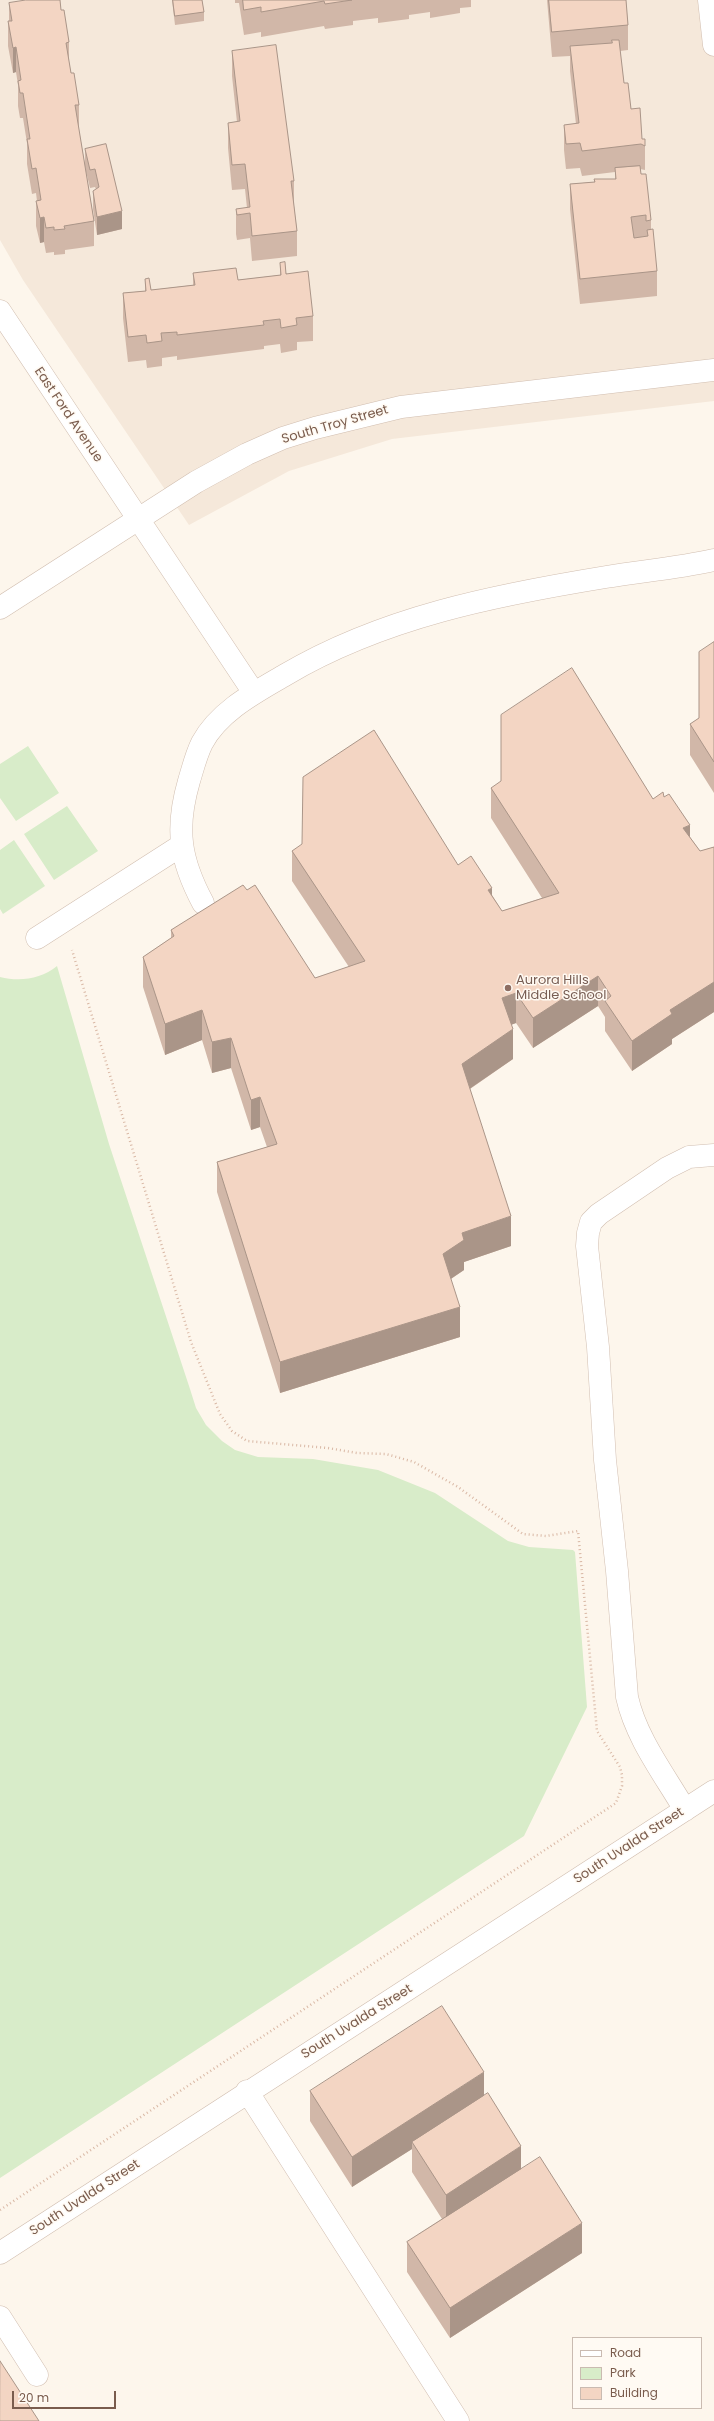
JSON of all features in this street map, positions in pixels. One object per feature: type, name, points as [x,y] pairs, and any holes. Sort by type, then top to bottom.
[{"type":"street","points":[[709,0],[714,44]]},
{"type":"street","name":"East Ford Avenue","points":[[0,311],[254,694]]},
{"type":"street","name":"South Troy Street","points":[[0,608],[137,518],[196,482],[247,454],[283,438],[356,416],[401,407],[714,370]]},
{"type":"street","points":[[203,903],[188,873],[182,845],[184,799],[195,758],[202,743],[220,720],[254,694],[306,662],[352,640],[436,613],[518,592],[714,560]]},
{"type":"street","points":[[37,938],[182,845]]},
{"type":"street","points":[[685,1810],[641,1736],[630,1713],[627,1697],[617,1570],[605,1460],[598,1347],[587,1246],[591,1222],[606,1209],[676,1162],[689,1157],[714,1155]]},
{"type":"street","name":"South Uvalda Street","points":[[0,2253],[247,2091],[714,1791]]},
{"type":"street","points":[[247,2091],[458,2421]]},
{"type":"street","points":[[0,2317],[37,2375]]},
{"type":"path","points":[[0,2210],[616,1803],[621,1790],[622,1774],[620,1767],[597,1730],[578,1531],[546,1536],[523,1534],[458,1487],[414,1462],[386,1454],[357,1453],[328,1448],[247,1441],[232,1431],[220,1414],[191,1342],[64,921]]},
{"type":"shaded area","points":[[0,0],[714,0],[714,401],[392,439],[289,471],[189,525],[23,280],[0,240]]},
{"type":"green space","points":[[28,746],[59,793],[16,821],[0,798],[0,764]]},
{"type":"green space","points":[[67,806],[98,851],[54,880],[24,834]]},
{"type":"green space","points":[[14,840],[45,886],[3,914],[0,909],[0,850]]},
{"type":"green space","points":[[57,966],[109,1144],[196,1408],[206,1425],[222,1441],[235,1450],[258,1457],[313,1459],[378,1470],[435,1493],[508,1541],[529,1547],[573,1550],[575,1552],[587,1707],[524,1836],[0,2178],[0,977],[23,979],[37,977]]},
{"type":"building","points":[[26,0],[60,0],[61,10],[64,10],[69,42],[66,43],[71,73],[74,73],[79,105],[75,105],[94,221],[64,226],[65,229],[54,230],[54,227],[46,228],[44,217],[40,218],[36,201],[41,200],[36,168],[32,169],[27,139],[30,139],[23,93],[20,93],[18,81],[21,80],[16,47],[13,48],[8,21],[12,21],[9,3]]},
{"type":"building","points":[[173,0],[202,0],[204,12],[175,16]]},
{"type":"building","points":[[243,0],[352,0],[325,4],[324,1],[261,12],[261,7],[244,10]]},
{"type":"building","points":[[549,0],[626,0],[628,25],[552,32]]},
{"type":"building","points":[[612,40],[619,40],[624,83],[628,83],[631,109],[640,108],[642,139],[645,139],[645,146],[641,144],[582,151],[580,143],[566,144],[564,125],[579,123],[570,46],[612,43]]},
{"type":"building","points":[[276,45],[294,181],[291,181],[297,231],[252,236],[250,213],[237,215],[236,209],[250,207],[245,164],[232,165],[228,123],[240,121],[232,51]]},
{"type":"building","points":[[106,144],[122,211],[97,217],[93,191],[99,187],[95,169],[90,170],[85,149]]},
{"type":"building","points":[[640,166],[641,174],[646,174],[651,220],[646,221],[646,215],[631,217],[634,238],[648,236],[647,230],[653,229],[657,271],[580,279],[570,184],[595,182],[594,179],[616,179],[615,168]]},
{"type":"building","points":[[285,262],[286,274],[308,271],[313,316],[296,318],[297,325],[281,328],[280,319],[263,321],[264,325],[177,335],[177,332],[161,333],[162,341],[147,343],[146,335],[128,337],[123,293],[146,291],[145,279],[149,278],[151,290],[195,285],[193,273],[236,268],[238,280],[281,275],[280,263]]},
{"type":"building","points":[[714,642],[714,762],[690,724],[699,718],[699,652]]},
{"type":"building","points":[[572,668],[653,799],[663,792],[664,797],[669,794],[690,825],[683,828],[700,851],[714,847],[714,982],[670,1010],[672,1014],[632,1041],[605,1001],[611,996],[598,976],[533,1018],[516,993],[502,998],[513,1029],[462,1064],[511,1216],[462,1233],[464,1240],[443,1254],[460,1307],[280,1362],[217,1162],[277,1144],[260,1097],[251,1100],[231,1038],[212,1042],[202,1010],[165,1024],[143,957],[174,936],[171,930],[243,885],[247,890],[255,885],[315,978],[365,961],[292,851],[302,844],[303,777],[374,730],[458,865],[471,856],[492,888],[488,890],[502,911],[559,893],[491,788],[501,781],[501,715]]},
{"type":"building","points":[[442,2006],[484,2072],[352,2157],[310,2091]]},
{"type":"building","points":[[488,2093],[521,2146],[446,2195],[412,2142]]},
{"type":"building","points":[[540,2157],[582,2223],[450,2308],[407,2242]]},
{"type":"building","points":[[0,2361],[39,2421],[0,2421]]},
{"type":"place","name":"Aurora Hills Middle School","points":[[508,988]]}]
